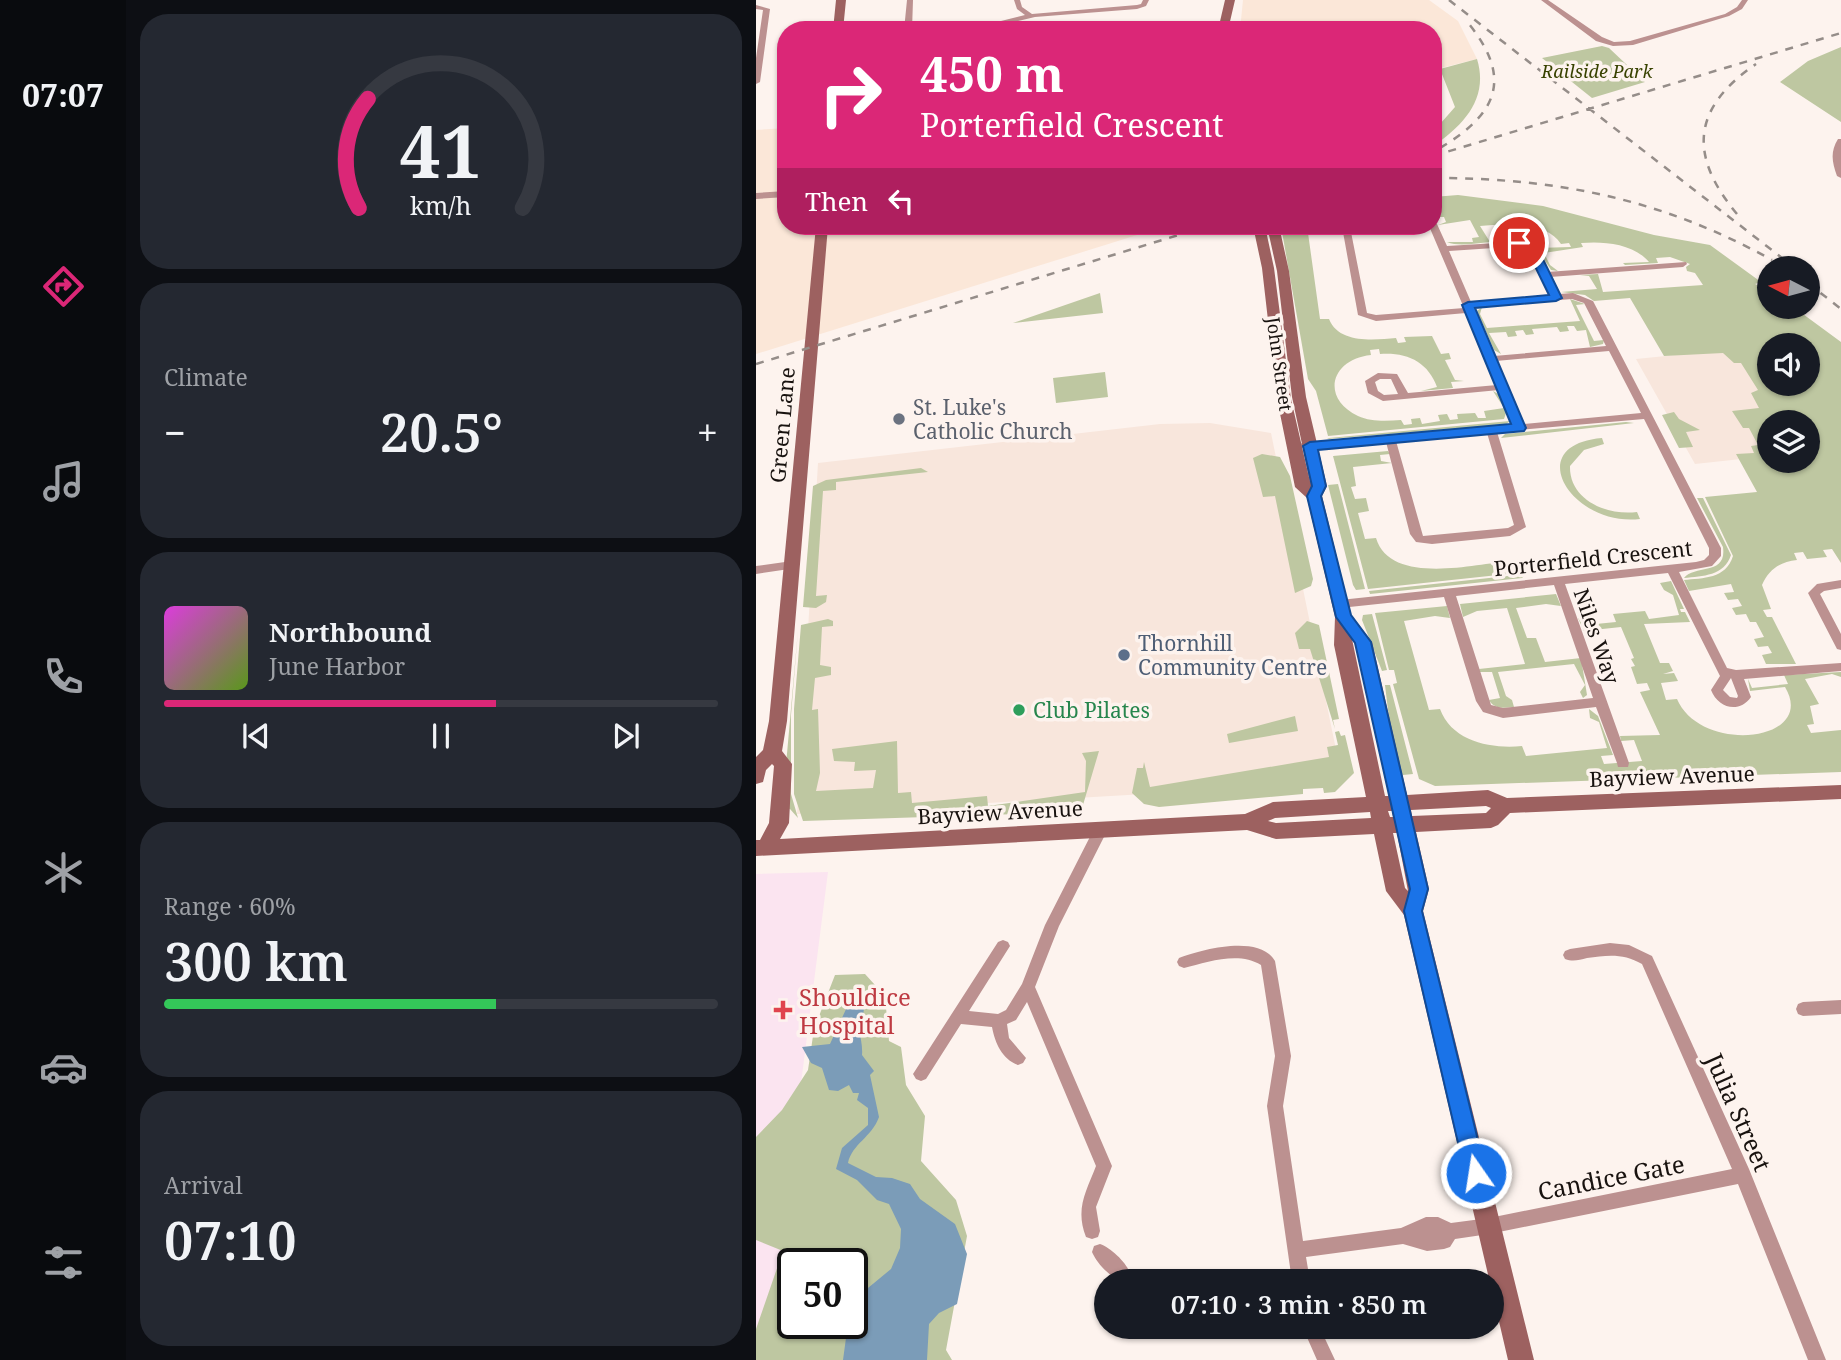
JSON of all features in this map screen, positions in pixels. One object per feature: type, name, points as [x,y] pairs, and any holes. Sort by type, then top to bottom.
[{"type":"main road","points":[[839,21],[841,0]]},
{"type":"main road","points":[[1225,21],[1230,0]]},
{"type":"main road","name":"Green Lane","points":[[756,776],[757,767],[772,753],[778,721],[821,235]]},
{"type":"main road","name":"John Street","points":[[1261,235],[1268,268],[1278,365],[1294,446],[1303,487],[1314,496],[1342,611],[1343,645],[1396,891],[1413,911],[1521,1360]]},
{"type":"main road","name":"John Street","points":[[1275,235],[1283,271],[1299,397],[1319,486],[1314,496]]},
{"type":"main road","name":"John Street","points":[[1342,611],[1363,642],[1419,889],[1413,911]]},
{"type":"main road","name":"Green Lane","points":[[759,842],[779,824],[783,764],[772,753]]},
{"type":"main road","name":"Bayview Avenue","points":[[1247,822],[1273,810],[1488,798],[1505,806],[1841,792]]},
{"type":"main road","name":"Bayview Avenue","points":[[759,842],[1247,822],[1276,831],[1491,820],[1505,806]]},
{"type":"street","points":[[909,21],[910,0]]},
{"type":"street","points":[[1017,0],[1019,8],[1031,16]]},
{"type":"street","points":[[1008,21],[1031,16],[1134,8],[1144,5],[1146,0]]},
{"type":"street","points":[[1544,0],[1602,41],[1622,44],[1731,13],[1740,8],[1745,0]]},
{"type":"street","points":[[756,7],[768,9],[756,82]]},
{"type":"street","points":[[1841,141],[1835,148],[1841,176]]},
{"type":"street","points":[[756,196],[777,195]]},
{"type":"street","points":[[1294,446],[1391,440],[1647,416],[1587,300],[1575,296],[1373,318],[1363,316],[1348,235]]},
{"type":"street","points":[[1437,235],[1520,428]]},
{"type":"street","points":[[1443,248],[1525,243],[1532,248],[1556,298]]},
{"type":"street","points":[[1545,275],[1683,264]]},
{"type":"street","points":[[1491,359],[1612,348]]},
{"type":"street","points":[[1404,396],[1503,387]]},
{"type":"street","name":"Porterfield Crescent","points":[[1342,611],[1450,593],[1706,564],[1714,557],[1715,550],[1647,416]]},
{"type":"street","points":[[1391,440],[1416,534],[1420,539],[1510,533],[1520,527],[1492,430]]},
{"type":"street","points":[[756,570],[792,565]]},
{"type":"street","points":[[1672,569],[1717,665],[1732,674],[1841,667]]},
{"type":"street","name":"Niles Way","points":[[1558,581],[1623,763]]},
{"type":"street","points":[[1841,584],[1821,587],[1814,593],[1841,646]]},
{"type":"street","name":"Niles Way","points":[[1450,593],[1482,701],[1487,709],[1503,713],[1599,702]]},
{"type":"street","points":[[959,1017],[999,1021],[1011,1014],[1028,987],[1052,925],[1101,829]]},
{"type":"street","points":[[921,1074],[1003,946]]},
{"type":"street","name":"Julia Street","points":[[1570,955],[1614,948],[1635,950],[1647,960],[1743,1175],[1817,1360]]},
{"type":"street","points":[[1184,962],[1208,955],[1234,953],[1260,954],[1268,961],[1283,1056],[1275,1106],[1299,1269]]},
{"type":"street","points":[[1028,987],[1104,1166],[1088,1207],[1092,1231]]},
{"type":"street","points":[[1803,1009],[1841,1007]]},
{"type":"street","points":[[999,1021],[1002,1041],[1018,1058]]},
{"type":"street","name":"Candice Gate","points":[[1295,1250],[1403,1236],[1427,1243],[1444,1241],[1450,1231],[1489,1226],[1743,1175]]},
{"type":"street","points":[[1100,1252],[1118,1269]]},
{"type":"street","points":[[1316,1339],[1326,1360]]},
{"type":"shaded area","points":[[1243,0],[1429,0],[1458,21],[1477,59],[1442,68],[1442,21],[1241,21]]},
{"type":"shaded area","points":[[777,129],[777,235],[1137,235],[756,354],[756,130]]},
{"type":"shaded area","points":[[1735,349],[1757,382],[1757,396],[1767,396],[1776,410],[1757,410],[1757,457],[1695,464],[1636,359]]},
{"type":"shaded area","points":[[1210,423],[1271,433],[1340,769],[1214,790],[797,814],[818,463],[1160,424]]},
{"type":"shaded area","name":"Shouldice Hospital","points":[[828,872],[793,1146],[793,1248],[777,1248],[777,1339],[756,1360],[756,874]]},
{"type":"green space","name":"Railside Park","points":[[1602,46],[1609,48],[1645,82],[1592,98],[1542,58]]},
{"type":"green space","points":[[1841,47],[1841,122],[1780,82],[1808,61]]},
{"type":"green space","points":[[1477,59],[1480,86],[1477,98],[1464,120],[1442,139],[1442,122],[1455,107],[1442,68]]},
{"type":"green space","points":[[1458,195],[1543,206],[1654,235],[1710,245],[1757,279],[1757,319],[1810,319],[1841,342],[1841,563],[1832,549],[1823,550],[1827,557],[1807,559],[1803,552],[1794,553],[1797,560],[1776,567],[1762,585],[1771,609],[1763,610],[1767,617],[1772,617],[1796,664],[1766,664],[1762,655],[1772,653],[1768,646],[1758,647],[1754,639],[1764,637],[1756,622],[1750,622],[1746,614],[1736,615],[1732,608],[1742,606],[1738,599],[1728,600],[1724,593],[1734,592],[1731,584],[1689,591],[1684,580],[1713,576],[1730,564],[1733,556],[1705,497],[1757,492],[1736,454],[1754,453],[1751,446],[1757,445],[1757,473],[1820,473],[1820,410],[1757,410],[1757,443],[1749,428],[1743,428],[1732,411],[1759,408],[1751,393],[1757,390],[1757,396],[1820,396],[1820,333],[1757,333],[1757,388],[1741,363],[1734,363],[1723,353],[1664,356],[1630,298],[1594,301],[1585,295],[1561,292],[1597,289],[1589,276],[1580,275],[1598,274],[1603,292],[1703,285],[1695,273],[1687,271],[1686,267],[1690,264],[1670,257],[1656,258],[1658,263],[1625,265],[1623,263],[1649,262],[1626,247],[1589,242],[1581,243],[1583,247],[1544,253],[1550,265],[1558,271],[1551,270],[1537,248],[1571,247],[1569,243],[1561,244],[1545,231],[1512,224],[1480,226],[1490,242],[1462,244],[1447,242],[1473,242],[1472,238],[1479,237],[1470,220],[1442,224],[1446,222],[1442,217],[1442,196]]},
{"type":"green space","points":[[1283,235],[1308,235],[1320,319],[1329,319],[1341,333],[1358,339],[1396,338],[1398,343],[1406,342],[1404,337],[1432,336],[1441,354],[1449,353],[1451,359],[1445,360],[1455,380],[1464,381],[1451,382],[1453,388],[1421,391],[1437,387],[1422,365],[1408,357],[1380,354],[1379,349],[1370,350],[1371,355],[1357,358],[1347,364],[1339,371],[1335,380],[1338,399],[1346,408],[1363,418],[1379,421],[1401,420],[1404,425],[1412,424],[1411,419],[1420,418],[1422,424],[1440,421],[1438,415],[1447,414],[1450,420],[1458,419],[1457,414],[1475,413],[1478,418],[1486,418],[1484,411],[1504,408],[1493,391],[1500,395],[1507,410],[1504,419],[1328,436],[1316,391],[1308,379]]},
{"type":"green space","points":[[1100,293],[1103,313],[1013,323]]},
{"type":"green space","points":[[1570,299],[1585,304],[1576,305],[1594,341],[1604,340],[1603,344],[1590,347],[1586,330],[1577,331],[1574,326],[1567,326],[1569,331],[1560,332],[1557,327],[1532,329],[1534,334],[1526,335],[1523,330],[1515,331],[1517,336],[1508,337],[1506,332],[1489,333],[1501,354],[1494,350],[1477,311],[1482,307],[1480,314],[1487,328],[1580,321]]},
{"type":"green space","points":[[1105,372],[1108,397],[1056,403],[1053,378]]},
{"type":"green space","points":[[1674,412],[1679,419],[1700,430],[1686,432],[1693,447],[1679,448],[1662,415]]},
{"type":"green space","points":[[1510,421],[1505,425],[1327,439],[1329,438]]},
{"type":"green space","points":[[1634,423],[1501,438],[1505,434]]},
{"type":"green space","points":[[1602,438],[1604,444],[1584,450],[1570,466],[1571,478],[1583,497],[1592,503],[1614,511],[1637,512],[1640,519],[1615,518],[1594,511],[1576,499],[1565,484],[1560,469],[1564,455],[1577,444]]},
{"type":"green space","points":[[1388,451],[1390,454],[1380,455],[1381,461],[1392,463],[1353,467],[1356,486],[1351,487],[1355,499],[1366,498],[1369,511],[1358,513],[1365,539],[1376,538],[1384,553],[1398,562],[1416,567],[1456,568],[1509,561],[1512,568],[1525,566],[1526,572],[1368,589],[1333,456]]},
{"type":"green space","points":[[1262,454],[1280,457],[1290,476],[1313,579],[1311,586],[1295,593],[1275,496],[1263,497],[1253,458]]},
{"type":"green space","points":[[921,468],[928,472],[836,482],[836,490],[823,491],[816,596],[827,595],[826,602],[816,608],[803,607],[813,486],[826,480]]},
{"type":"green space","points":[[1338,484],[1365,589],[1356,590],[1353,585],[1328,485]]},
{"type":"green space","points":[[1697,498],[1703,498],[1731,555],[1718,571],[1684,578],[1695,571],[1715,566],[1723,556],[1723,547]]},
{"type":"green space","points":[[1526,574],[1522,578],[1370,594],[1369,591]]},
{"type":"green space","points":[[1671,581],[1684,609],[1680,609],[1681,612],[1685,612],[1690,622],[1644,624],[1660,663],[1669,663],[1673,671],[1663,674],[1674,673],[1678,681],[1661,683],[1666,700],[1677,699],[1690,717],[1709,728],[1730,734],[1752,735],[1772,730],[1785,720],[1791,706],[1785,687],[1750,691],[1748,679],[1752,688],[1788,684],[1784,675],[1841,672],[1841,677],[1832,674],[1805,679],[1819,704],[1810,706],[1814,724],[1807,725],[1811,733],[1841,730],[1841,772],[1435,786],[1419,779],[1393,684],[1397,683],[1394,670],[1389,670],[1375,613],[1447,606],[1450,618],[1435,616],[1404,621],[1429,710],[1440,709],[1446,720],[1463,736],[1486,744],[1522,746],[1526,756],[1607,748],[1599,722],[1590,718],[1589,709],[1598,716],[1613,755],[1601,756],[1604,764],[1642,761],[1634,740],[1621,741],[1620,736],[1660,735],[1640,692],[1650,690],[1647,683],[1637,684],[1631,667],[1635,666],[1631,659],[1634,658],[1621,627],[1584,631],[1578,618],[1586,625],[1616,622],[1613,614],[1645,611],[1649,619],[1679,615],[1673,595],[1664,590],[1660,583]]},
{"type":"green space","points":[[1556,594],[1561,606],[1546,604],[1516,608],[1527,638],[1536,638],[1545,662],[1581,658],[1587,695],[1583,698],[1580,692],[1585,685],[1574,664],[1498,672],[1506,696],[1512,700],[1514,707],[1500,708],[1494,705],[1489,700],[1500,698],[1492,672],[1480,672],[1479,669],[1525,664],[1507,608],[1477,611],[1463,617],[1460,604]]},
{"type":"green space","points":[[1372,614],[1387,670],[1382,671],[1362,620],[1363,615]]},
{"type":"green space","points":[[828,619],[833,621],[833,626],[822,627],[820,665],[831,667],[831,675],[815,678],[812,710],[818,709],[820,773],[816,791],[873,788],[876,770],[854,771],[855,762],[834,761],[832,749],[897,741],[898,793],[911,792],[912,803],[987,796],[988,806],[1085,792],[1086,761],[1082,753],[1099,751],[1083,805],[1074,811],[1045,813],[803,821],[794,794],[794,709],[801,625]]},
{"type":"green space","points":[[1307,621],[1319,625],[1339,719],[1333,720],[1335,729],[1310,649],[1299,649],[1295,633]]},
{"type":"green space","points":[[798,630],[791,715],[791,794],[798,818],[790,809],[782,810]]},
{"type":"green space","points":[[1385,685],[1390,685],[1413,774],[1403,775],[1400,771],[1391,735]]},
{"type":"green space","points":[[1295,716],[1298,731],[1229,743],[1227,734]]},
{"type":"green space","points":[[1339,731],[1341,736],[1345,735],[1354,773],[1335,792],[1324,793],[1323,788],[1303,789],[1303,794],[1159,807],[1144,804],[1132,793],[1137,768],[1143,768],[1144,762],[1150,787],[1329,757],[1327,747],[1338,745],[1335,732]]},
{"type":"green space","points":[[865,974],[885,996],[889,1041],[901,1047],[906,1085],[925,1116],[921,1161],[956,1200],[967,1236],[946,1350],[952,1360],[756,1360],[756,1329],[777,1268],[777,1339],[868,1339],[868,1248],[777,1249],[756,1240],[756,1137],[782,1110],[808,1070],[814,1029],[835,975]]},
{"type":"water","points":[[863,1004],[860,1023],[862,1055],[874,1071],[870,1075],[879,1117],[872,1130],[850,1156],[848,1163],[876,1177],[892,1178],[910,1184],[920,1199],[955,1224],[967,1254],[957,1304],[939,1313],[929,1324],[927,1360],[843,1360],[846,1339],[868,1339],[868,1288],[891,1269],[900,1248],[901,1229],[889,1204],[877,1200],[857,1180],[836,1169],[842,1148],[868,1125],[868,1108],[857,1100],[859,1093],[853,1093],[849,1085],[838,1091],[829,1090],[822,1068],[811,1063],[802,1047],[830,1044],[847,1007]]},
{"type":"railway","points":[[1449,0],[1589,109]]},
{"type":"railway","points":[[1442,147],[1475,122],[1486,108],[1492,94],[1494,78],[1491,62],[1469,24]]},
{"type":"railway","points":[[1589,109],[1841,33]]},
{"type":"railway","points":[[1737,214],[1710,172],[1704,133],[1709,115],[1719,98],[1756,64]]},
{"type":"railway","points":[[1442,153],[1589,109]]},
{"type":"railway","points":[[1589,109],[1780,256]]},
{"type":"railway","points":[[1442,178],[1523,182],[1608,196],[1690,221],[1764,256]]},
{"type":"railway","points":[[756,364],[1179,235]]},
{"type":"railway","points":[[1820,292],[1841,309]]},
{"type":"place","name":"St. Luke's Catholic Church","points":[[899,419]]},
{"type":"place","name":"Thornhill Community Centre","points":[[1124,655]]},
{"type":"place","name":"Club Pilates","points":[[1019,710]]},
{"type":"place","name":"Shouldice Hospital","points":[[783,1010]]},
{"type":"route","points":[[1476,1173],[1413,911],[1419,889],[1405,824],[1363,642],[1343,617],[1314,496],[1319,486],[1310,446],[1520,428],[1468,305],[1556,298],[1530,245],[1519,243]]}]
